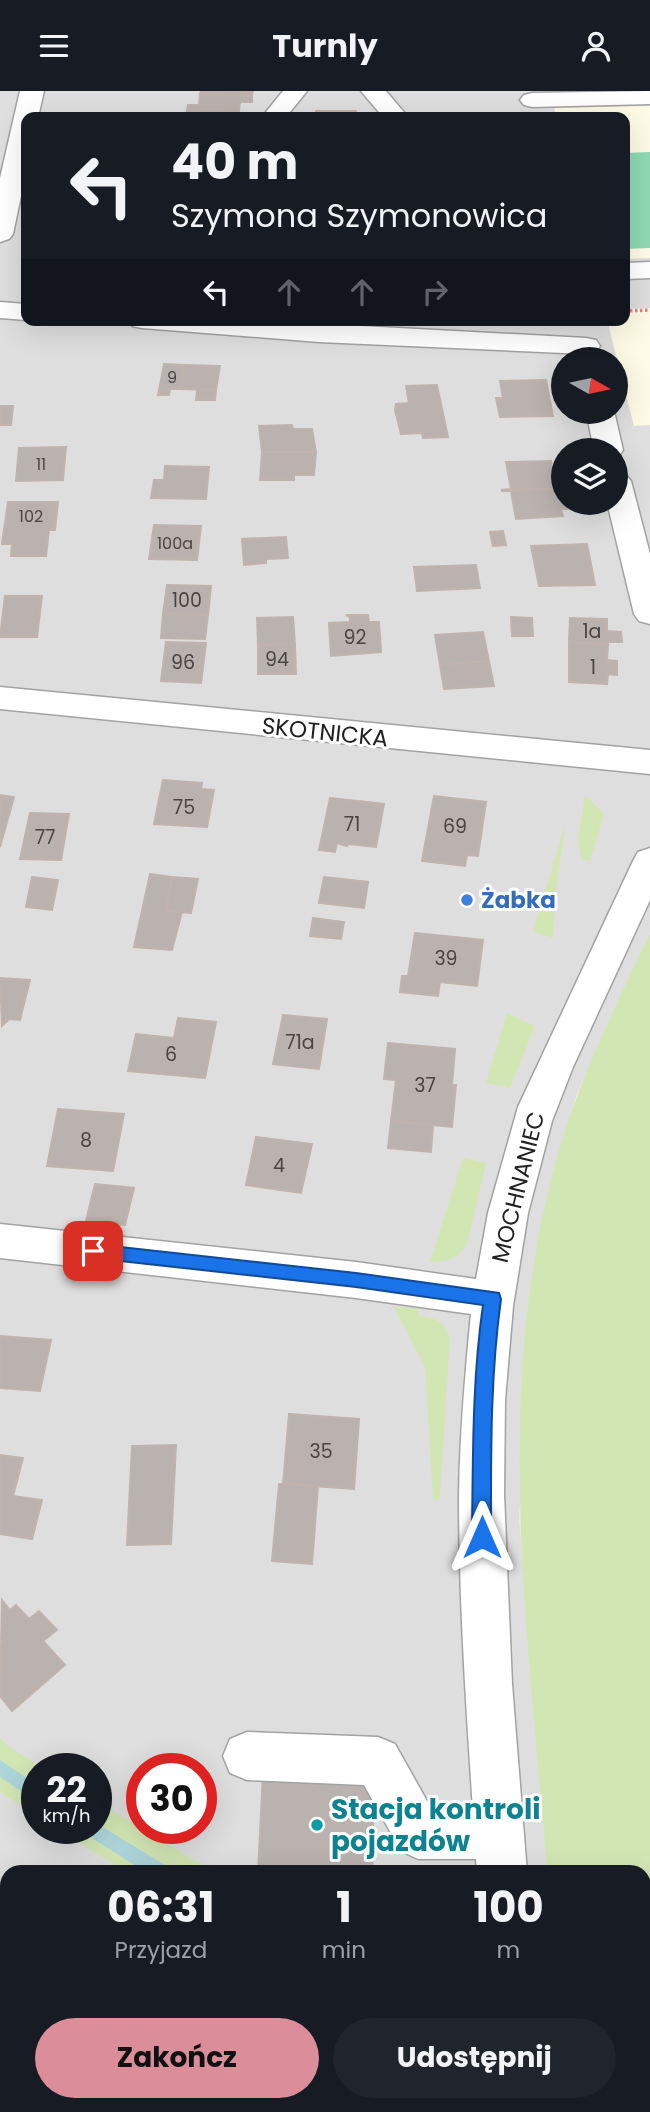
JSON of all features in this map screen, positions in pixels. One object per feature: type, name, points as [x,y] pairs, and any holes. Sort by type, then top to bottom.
[{"type":"street","points":[[27,112],[32,91]]},
{"type":"street","points":[[278,112],[295,91]]},
{"type":"street","points":[[373,91],[392,112]]},
{"type":"street","points":[[532,103],[650,97]]},
{"type":"street","points":[[0,233],[21,140]]},
{"type":"street","points":[[630,271],[650,271]]},
{"type":"street","points":[[0,310],[21,311]]},
{"type":"street","points":[[313,326],[585,342]]},
{"type":"street","points":[[625,515],[650,614]]},
{"type":"street","name":"SKOTNICKA","points":[[0,698],[650,762]]},
{"type":"street","name":"MOCHNANIEC","points":[[501,1854],[482,1537],[482,1420],[487,1340],[500,1252],[518,1177],[545,1087],[650,861]]},
{"type":"street","points":[[0,1241],[343,1278],[493,1299]]},
{"type":"street","points":[[247,1756],[378,1761],[418,1834],[501,1854]]},
{"type":"path","points":[[630,311],[650,310]]},
{"type":"shaded area","points":[[0,91],[650,91],[650,933],[577,1094],[554,1168],[519,1516],[546,1865],[0,1865]]},
{"type":"shaded area","points":[[650,106],[650,425],[634,426],[628,402],[628,347],[614,347],[609,326],[630,326],[630,112],[555,112],[554,108]]},
{"type":"shaded area","points":[[650,258],[650,308],[630,309],[630,259]]},
{"type":"green space","points":[[650,152],[650,248],[630,249],[630,153]]},
{"type":"green space","points":[[585,795],[604,814],[590,861],[581,859],[578,838]]},
{"type":"green space","points":[[566,821],[556,889],[553,938],[533,932]]},
{"type":"green space","points":[[650,933],[650,1865],[546,1865],[520,1519],[524,1342],[535,1255],[554,1168],[573,1107]]},
{"type":"green space","points":[[507,1013],[535,1026],[510,1088],[486,1083]]},
{"type":"green space","points":[[463,1158],[486,1163],[467,1245],[460,1254],[451,1259],[430,1262]]},
{"type":"green space","points":[[394,1307],[418,1308],[418,1315],[438,1321],[450,1338],[440,1499],[433,1500],[425,1367]]},
{"type":"green space","points":[[0,1738],[21,1754],[21,1805],[0,1792]]},
{"type":"green space","points":[[112,1811],[126,1819],[126,1844],[167,1844],[202,1865],[115,1865],[82,1844],[112,1844]]},
{"type":"building","points":[[201,91],[253,91],[252,95],[200,94]]},
{"type":"building","points":[[200,94],[252,95],[252,102],[240,102],[239,111],[187,110],[188,105],[199,105]]},
{"type":"building","points":[[187,110],[239,111],[239,112]]},
{"type":"building","points":[[356,111],[356,112],[316,112]]},
{"type":"building","points":[[164,364],[184,365],[181,389],[170,389],[169,395],[158,395]]},
{"type":"building","points":[[185,365],[220,366],[216,390],[181,389]]},
{"type":"building","points":[[546,380],[551,416],[500,417],[496,398],[503,398],[500,381]]},
{"type":"building","points":[[437,385],[448,437],[423,438],[422,433],[401,434],[395,410],[396,404],[409,403],[406,386]]},
{"type":"building","points":[[197,390],[216,390],[215,400],[196,400]]},
{"type":"building","points":[[0,406],[13,406],[11,425],[0,425]]},
{"type":"building","points":[[292,425],[293,429],[312,429],[316,452],[262,452],[259,426]]},
{"type":"building","points":[[66,447],[63,480],[16,481],[19,448]]},
{"type":"building","points":[[262,452],[316,452],[314,475],[294,475],[294,480],[260,480]]},
{"type":"building","points":[[551,461],[551,488],[501,490],[511,489],[506,462]]},
{"type":"building","points":[[165,466],[209,467],[206,499],[151,498],[154,480],[164,480]]},
{"type":"building","points":[[551,489],[551,515],[563,516],[516,519],[511,491],[501,491]]},
{"type":"building","points":[[8,502],[58,502],[55,530],[49,530],[46,556],[11,556],[12,544],[2,544]]},
{"type":"building","points":[[154,525],[201,526],[197,560],[149,559]]},
{"type":"building","points":[[503,531],[506,545],[493,546],[490,532]]},
{"type":"building","points":[[286,537],[288,558],[266,559],[266,563],[244,565],[242,539]]},
{"type":"building","points":[[587,544],[595,585],[539,586],[531,546]]},
{"type":"building","points":[[476,565],[480,588],[417,591],[414,567]]},
{"type":"building","points":[[167,585],[211,586],[208,615],[163,614]]},
{"type":"building","points":[[5,596],[42,596],[37,637],[0,637]]},
{"type":"building","points":[[163,614],[208,615],[205,639],[161,638]]},
{"type":"building","points":[[346,615],[368,615],[369,622],[379,622],[381,652],[331,656],[329,623],[350,622],[350,617]]},
{"type":"building","points":[[293,617],[295,644],[258,645],[257,618]]},
{"type":"building","points":[[511,617],[532,618],[533,636],[512,636]]},
{"type":"building","points":[[570,618],[607,619],[607,631],[621,632],[622,642],[608,642],[608,645],[569,642]]},
{"type":"building","points":[[483,632],[489,661],[440,665],[435,635]]},
{"type":"building","points":[[166,642],[206,643],[201,683],[161,681]]},
{"type":"building","points":[[569,642],[608,645],[607,660],[617,661],[617,675],[608,674],[607,684],[569,682]]},
{"type":"building","points":[[295,644],[296,674],[258,674],[258,645]]},
{"type":"building","points":[[489,661],[494,686],[444,689],[440,665]]},
{"type":"building","points":[[163,780],[202,783],[201,789],[214,790],[207,827],[154,824]]},
{"type":"building","points":[[0,795],[14,797],[0,847]]},
{"type":"building","points":[[434,796],[486,802],[478,856],[467,855],[465,866],[422,861]]},
{"type":"building","points":[[330,798],[384,804],[376,847],[337,843],[335,852],[319,850]]},
{"type":"building","points":[[30,813],[69,814],[61,860],[20,859]]},
{"type":"building","points":[[150,874],[172,877],[166,911],[182,912],[172,950],[134,947]]},
{"type":"building","points":[[32,877],[58,880],[52,910],[26,907]]},
{"type":"building","points":[[172,877],[198,879],[191,913],[166,911]]},
{"type":"building","points":[[324,877],[368,882],[364,908],[319,903]]},
{"type":"building","points":[[313,918],[344,922],[341,939],[310,936]]},
{"type":"building","points":[[415,933],[483,940],[477,986],[440,982],[438,996],[400,992],[402,976],[408,976]]},
{"type":"building","points":[[0,978],[30,980],[20,1020],[9,1019],[2,1026]]},
{"type":"building","points":[[283,1015],[327,1019],[319,1069],[273,1064]]},
{"type":"building","points":[[178,1018],[216,1022],[205,1078],[128,1071],[136,1034],[174,1038]]},
{"type":"building","points":[[388,1043],[455,1049],[452,1085],[456,1085],[452,1127],[391,1121],[396,1080],[384,1079]]},
{"type":"building","points":[[58,1109],[124,1114],[113,1171],[47,1166]]},
{"type":"building","points":[[391,1121],[433,1125],[431,1152],[388,1148]]},
{"type":"building","points":[[256,1137],[312,1144],[301,1193],[246,1185]]},
{"type":"building","points":[[95,1184],[134,1188],[125,1225],[86,1221]]},
{"type":"building","points":[[0,1336],[51,1340],[40,1391],[0,1388]]},
{"type":"building","points":[[289,1414],[359,1419],[354,1489],[283,1484]]},
{"type":"building","points":[[176,1445],[171,1544],[127,1545],[132,1446]]},
{"type":"building","points":[[0,1455],[23,1458],[13,1496],[42,1500],[32,1539],[0,1534]]},
{"type":"building","points":[[279,1484],[318,1486],[312,1564],[272,1561]]},
{"type":"building","points":[[2,1600],[10,1610],[16,1605],[29,1619],[39,1611],[57,1630],[43,1641],[65,1665],[12,1711],[0,1696]]},
{"type":"building","name":"Stacja kontroli pojazdów","points":[[263,1773],[374,1777],[372,1865],[258,1865]]},
{"type":"waterway","points":[[0,1768],[21,1783]]},
{"type":"waterway","points":[[112,1841],[149,1865]]},
{"type":"place","name":"Żabka","points":[[467,900]]},
{"type":"place","name":"Stacja kontroli pojazdów","points":[[317,1825]]},
{"type":"route","points":[[93,1251],[356,1280],[493,1299],[487,1340],[482,1420],[482,1537]]}]
